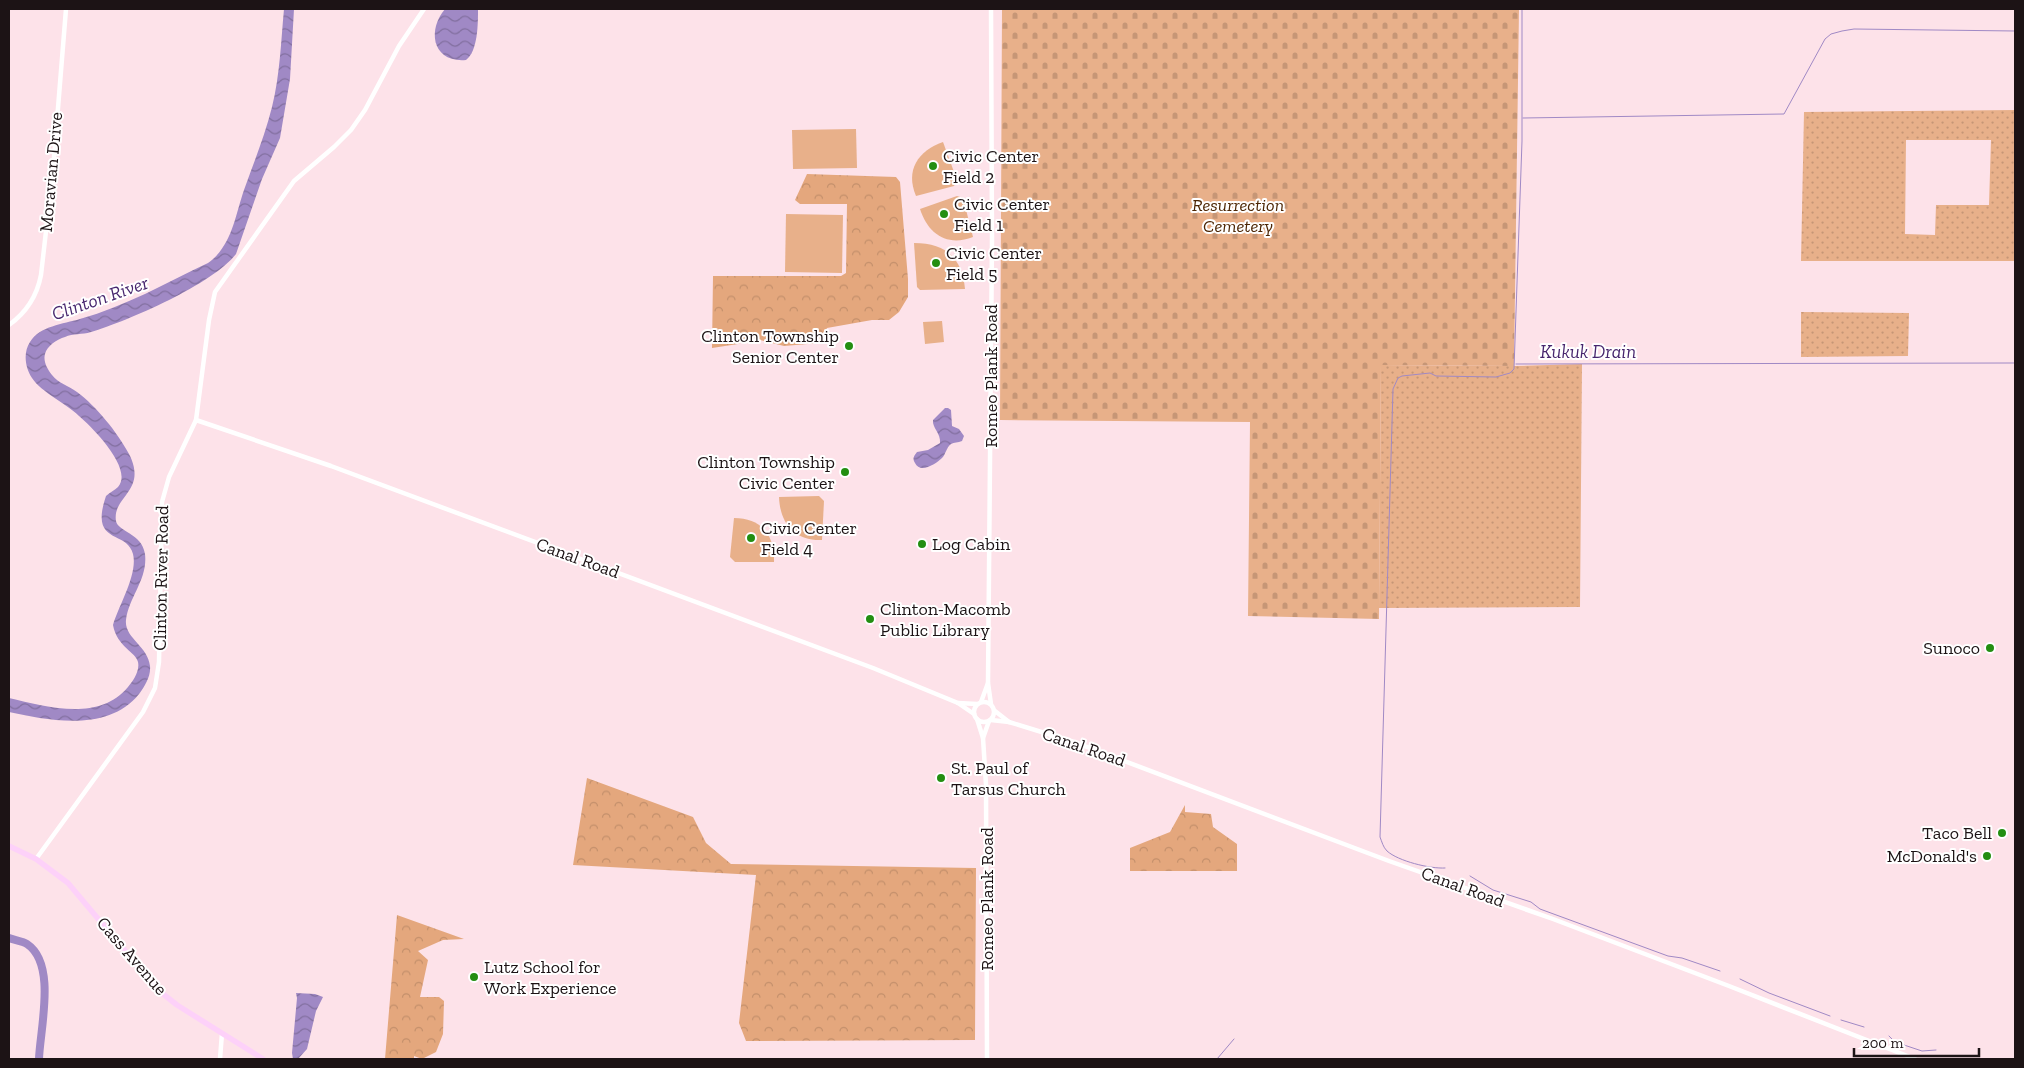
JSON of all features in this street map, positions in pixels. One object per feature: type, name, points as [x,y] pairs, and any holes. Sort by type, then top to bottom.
[{"type":"main road","name":"Cass Avenue","points":[[9,846],[36,859],[57,874],[79,895],[158,990],[178,1005],[263,1059]]},
{"type":"street","name":"Moravian Drive","points":[[9,325],[22,314],[32,301],[41,275],[53,170],[66,9]]},
{"type":"street","name":"Clinton River Road","points":[[36,859],[143,712],[155,688],[159,662],[162,502],[169,477],[196,420],[211,308],[217,290],[294,181],[341,140],[355,124],[400,46],[424,9]]},
{"type":"street","name":"Romeo Plank Road","points":[[991,9],[992,240],[988,683],[991,704]]},
{"type":"street","name":"Canal Road","points":[[196,420],[331,466],[872,668],[958,703],[974,714]]},
{"type":"street","name":"Romeo Plank Road","points":[[979,703],[988,683]]},
{"type":"street","name":"Canal Road","points":[[958,703],[979,703]]},
{"type":"street","points":[[979,703],[991,704],[995,711],[990,720],[983,722],[977,720],[974,714],[979,703]]},
{"type":"street","name":"Canal Road","points":[[995,711],[1009,722]]},
{"type":"street","name":"Romeo Plank Road","points":[[977,720],[983,738],[986,794],[987,1059]]},
{"type":"street","name":"Canal Road","points":[[990,720],[1009,722],[1074,742],[1389,860],[1553,919],[1915,1059]]},
{"type":"street","name":"Romeo Plank Road","points":[[983,738],[990,720]]},
{"type":"street","points":[[220,1059],[222,1033]]},
{"type":"green space","name":"Resurrection Cemetery","points":[[1002,9],[1519,9],[1514,366],[1381,365],[1379,619],[1248,616],[1250,422],[1000,420]]},
{"type":"green space","points":[[2015,110],[2015,261],[1801,261],[1804,112]],"holes":[[[1906,140],[1991,140],[1989,205],[1936,205],[1935,235],[1905,234]]]},
{"type":"green space","points":[[856,129],[857,168],[793,169],[792,130]]},
{"type":"green space","name":"Civic Center Field 2","points":[[943,142],[957,180],[954,186],[916,196],[912,178],[916,163],[927,151]]},
{"type":"green space","points":[[807,174],[896,177],[900,182],[908,297],[899,312],[889,320],[872,320],[827,328],[819,343],[784,346],[752,338],[738,344],[712,348],[713,276],[841,276],[846,273],[847,204],[800,204],[795,200]]},
{"type":"green space","name":"Civic Center Field 1","points":[[957,196],[963,198],[973,237],[964,240],[947,239],[940,236],[928,225],[920,209]]},
{"type":"green space","points":[[786,214],[843,215],[842,273],[785,272]]},
{"type":"green space","name":"Civic Center Field 5","points":[[914,243],[935,246],[950,254],[960,268],[965,289],[920,290],[917,287]]},
{"type":"green space","points":[[1801,312],[1909,313],[1908,356],[1801,357]]},
{"type":"green space","points":[[942,321],[944,342],[925,344],[923,322]]},
{"type":"green space","points":[[1582,364],[1580,607],[1379,608],[1381,365],[1514,366]]},
{"type":"green space","points":[[819,496],[824,501],[822,540],[812,540],[796,534],[790,529],[782,515],[779,497]]},
{"type":"green space","name":"Civic Center Field 4","points":[[734,518],[752,521],[765,530],[772,544],[774,562],[735,562],[730,557]]},
{"type":"green space","points":[[587,778],[693,817],[706,843],[731,864],[976,868],[975,1040],[746,1041],[739,1023],[756,875],[573,865]]},
{"type":"green space","points":[[1185,805],[1185,812],[1211,814],[1213,827],[1237,844],[1237,871],[1130,871],[1130,848],[1170,832]]},
{"type":"green space","points":[[397,915],[464,939],[443,940],[418,951],[428,960],[420,997],[439,997],[444,1001],[443,1034],[436,1052],[422,1059],[414,1056],[414,1059],[385,1059]]},
{"type":"water","points":[[284,9],[294,9],[290,79],[280,138],[262,179],[236,254],[225,266],[209,277],[169,300],[107,327],[62,338],[50,346],[45,354],[46,365],[52,375],[77,392],[99,412],[113,429],[129,454],[134,466],[132,485],[119,505],[116,512],[116,521],[121,528],[135,537],[143,547],[145,554],[144,572],[128,612],[126,626],[148,659],[150,666],[149,677],[139,694],[126,706],[112,714],[95,719],[78,721],[60,720],[9,712],[9,698],[56,708],[88,708],[103,705],[116,698],[128,687],[136,676],[138,669],[137,658],[118,639],[113,625],[133,571],[133,554],[124,541],[105,530],[102,523],[102,512],[106,496],[118,487],[121,479],[120,470],[109,449],[93,429],[74,411],[42,388],[32,378],[28,370],[26,350],[34,337],[46,329],[114,308],[208,263],[216,256],[232,230],[272,107],[279,70]]},
{"type":"water","points":[[445,9],[478,9],[475,44],[470,56],[466,60],[455,60],[446,56],[436,44],[436,26],[439,17]]},
{"type":"water","points":[[945,408],[951,410],[952,426],[959,429],[964,436],[962,441],[951,444],[936,463],[920,468],[915,463],[914,457],[917,452],[928,450],[940,443],[933,420]]},
{"type":"water","points":[[296,993],[315,994],[323,997],[316,1011],[307,1049],[298,1059],[293,1059],[292,1053]]},
{"type":"waterway","points":[[1445,868],[1423,866],[1392,855],[1386,849],[1380,837],[1393,389],[1398,378],[1402,376],[1430,373],[1436,376],[1496,377],[1510,373],[1514,369],[1522,141],[1522,9]]},
{"type":"waterway","points":[[1523,118],[1784,114],[1825,39],[1831,34],[1854,29],[2015,31]]},
{"type":"waterway","name":"Kukuk Drain","points":[[1516,364],[2015,363]]},
{"type":"waterway","points":[[1470,876],[1493,890],[1531,902],[1540,909],[1668,956],[1682,958],[1720,971]]},
{"type":"waterway","points":[[9,938],[27,944],[36,953],[42,966],[45,998],[39,1059]]},
{"type":"waterway","points":[[1740,979],[1769,993],[1830,1016]]},
{"type":"waterway","points":[[1841,1020],[1864,1027]]},
{"type":"waterway","points":[[1889,1036],[1895,1042],[1922,1051],[1936,1050]]},
{"type":"waterway","points":[[1217,1059],[1234,1039]]},
{"type":"place","name":"Civic Center Field 2","points":[[933,166]]},
{"type":"place","name":"Civic Center Field 1","points":[[944,214]]},
{"type":"place","name":"Civic Center Field 5","points":[[936,263]]},
{"type":"place","name":"Clinton Township Senior Center","points":[[849,346]]},
{"type":"place","name":"Clinton Township Civic Center","points":[[845,472]]},
{"type":"place","name":"Civic Center Field 4","points":[[751,538]]},
{"type":"place","name":"Log Cabin","points":[[922,544]]},
{"type":"place","name":"Clinton-Macomb Public Library","points":[[870,619]]},
{"type":"place","name":"Sunoco","points":[[1990,648]]},
{"type":"place","name":"St. Paul of Tarsus Church","points":[[941,778]]},
{"type":"place","name":"Taco Bell","points":[[2002,833]]},
{"type":"place","name":"McDonald's","points":[[1987,856]]},
{"type":"place","name":"Lutz School for Work Experience","points":[[474,977]]},
{"type":"water label","name":"Clinton River","points":[[100,298]]}]
